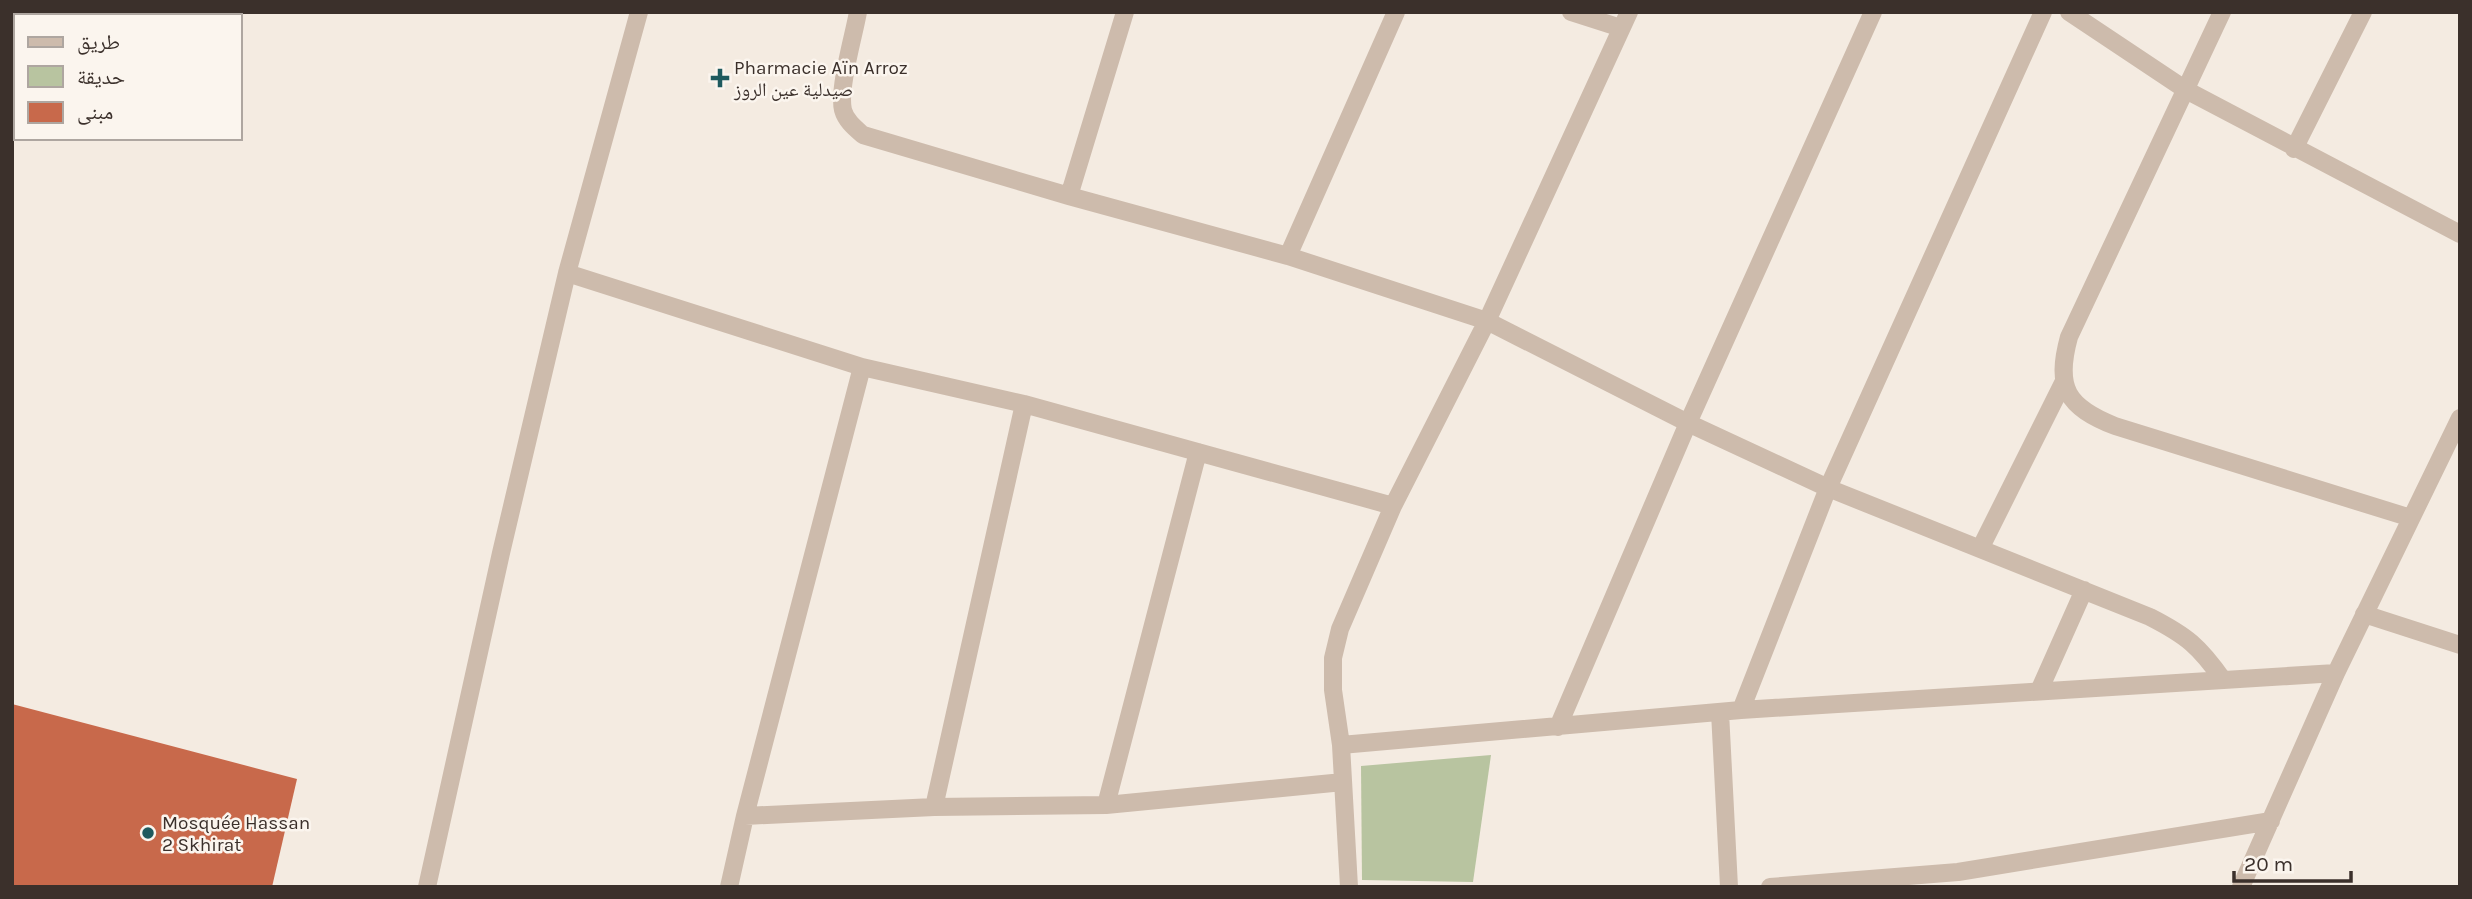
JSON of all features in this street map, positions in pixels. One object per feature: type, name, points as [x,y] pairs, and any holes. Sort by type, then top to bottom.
[{"type":"street","points":[[427,887],[567,273],[639,12]]},
{"type":"street","points":[[859,12],[842,93],[843,109],[849,123],[863,135],[1288,257],[1487,321],[1688,423],[1828,488],[2150,617],[2176,631],[2202,651],[2222,680]]},
{"type":"street","points":[[1069,196],[1125,12]]},
{"type":"street","points":[[1288,257],[1396,12]]},
{"type":"street","points":[[1349,887],[1341,744],[1333,690],[1333,658],[1340,629],[1394,506],[1487,321],[1625,20],[1571,12]]},
{"type":"street","points":[[1558,727],[1688,423],[1873,12]]},
{"type":"street","points":[[1741,710],[1828,488],[2043,12]]},
{"type":"street","points":[[2069,12],[2186,90],[2460,234]]},
{"type":"street","points":[[2222,12],[2069,337],[2062,361],[2063,383],[2074,404],[2092,417],[2115,426],[2411,518]]},
{"type":"street","points":[[2294,149],[2363,12]]},
{"type":"street","points":[[567,273],[862,366],[1024,404],[1394,506]]},
{"type":"street","points":[[729,887],[862,366]]},
{"type":"street","points":[[1980,549],[2063,383]]},
{"type":"street","points":[[934,807],[1024,404]]},
{"type":"street","points":[[2241,887],[2336,673],[2460,418]]},
{"type":"street","points":[[1107,805],[1198,452]]},
{"type":"street","points":[[2039,691],[2084,590]]},
{"type":"street","points":[[2364,614],[2460,645]]},
{"type":"street","points":[[1341,744],[1741,710],[2336,673]]},
{"type":"street","points":[[1720,712],[1729,887]]},
{"type":"street","points":[[745,816],[934,807],[1107,805],[1343,782]]},
{"type":"street","points":[[1770,887],[1955,880],[2271,821]]},
{"type":"green space","points":[[1491,755],[1473,882],[1362,880],[1361,766]]},
{"type":"building","name":"Mosquée Hassan 2 Skhirat","points":[[12,704],[297,779],[272,887],[12,887]]},
{"type":"place","name":"Pharmacie Aïn Arroz صيدلية عين الروز","points":[[720,78]]},
{"type":"place","name":"Mosquée Hassan 2 Skhirat","points":[[148,833]]}]
